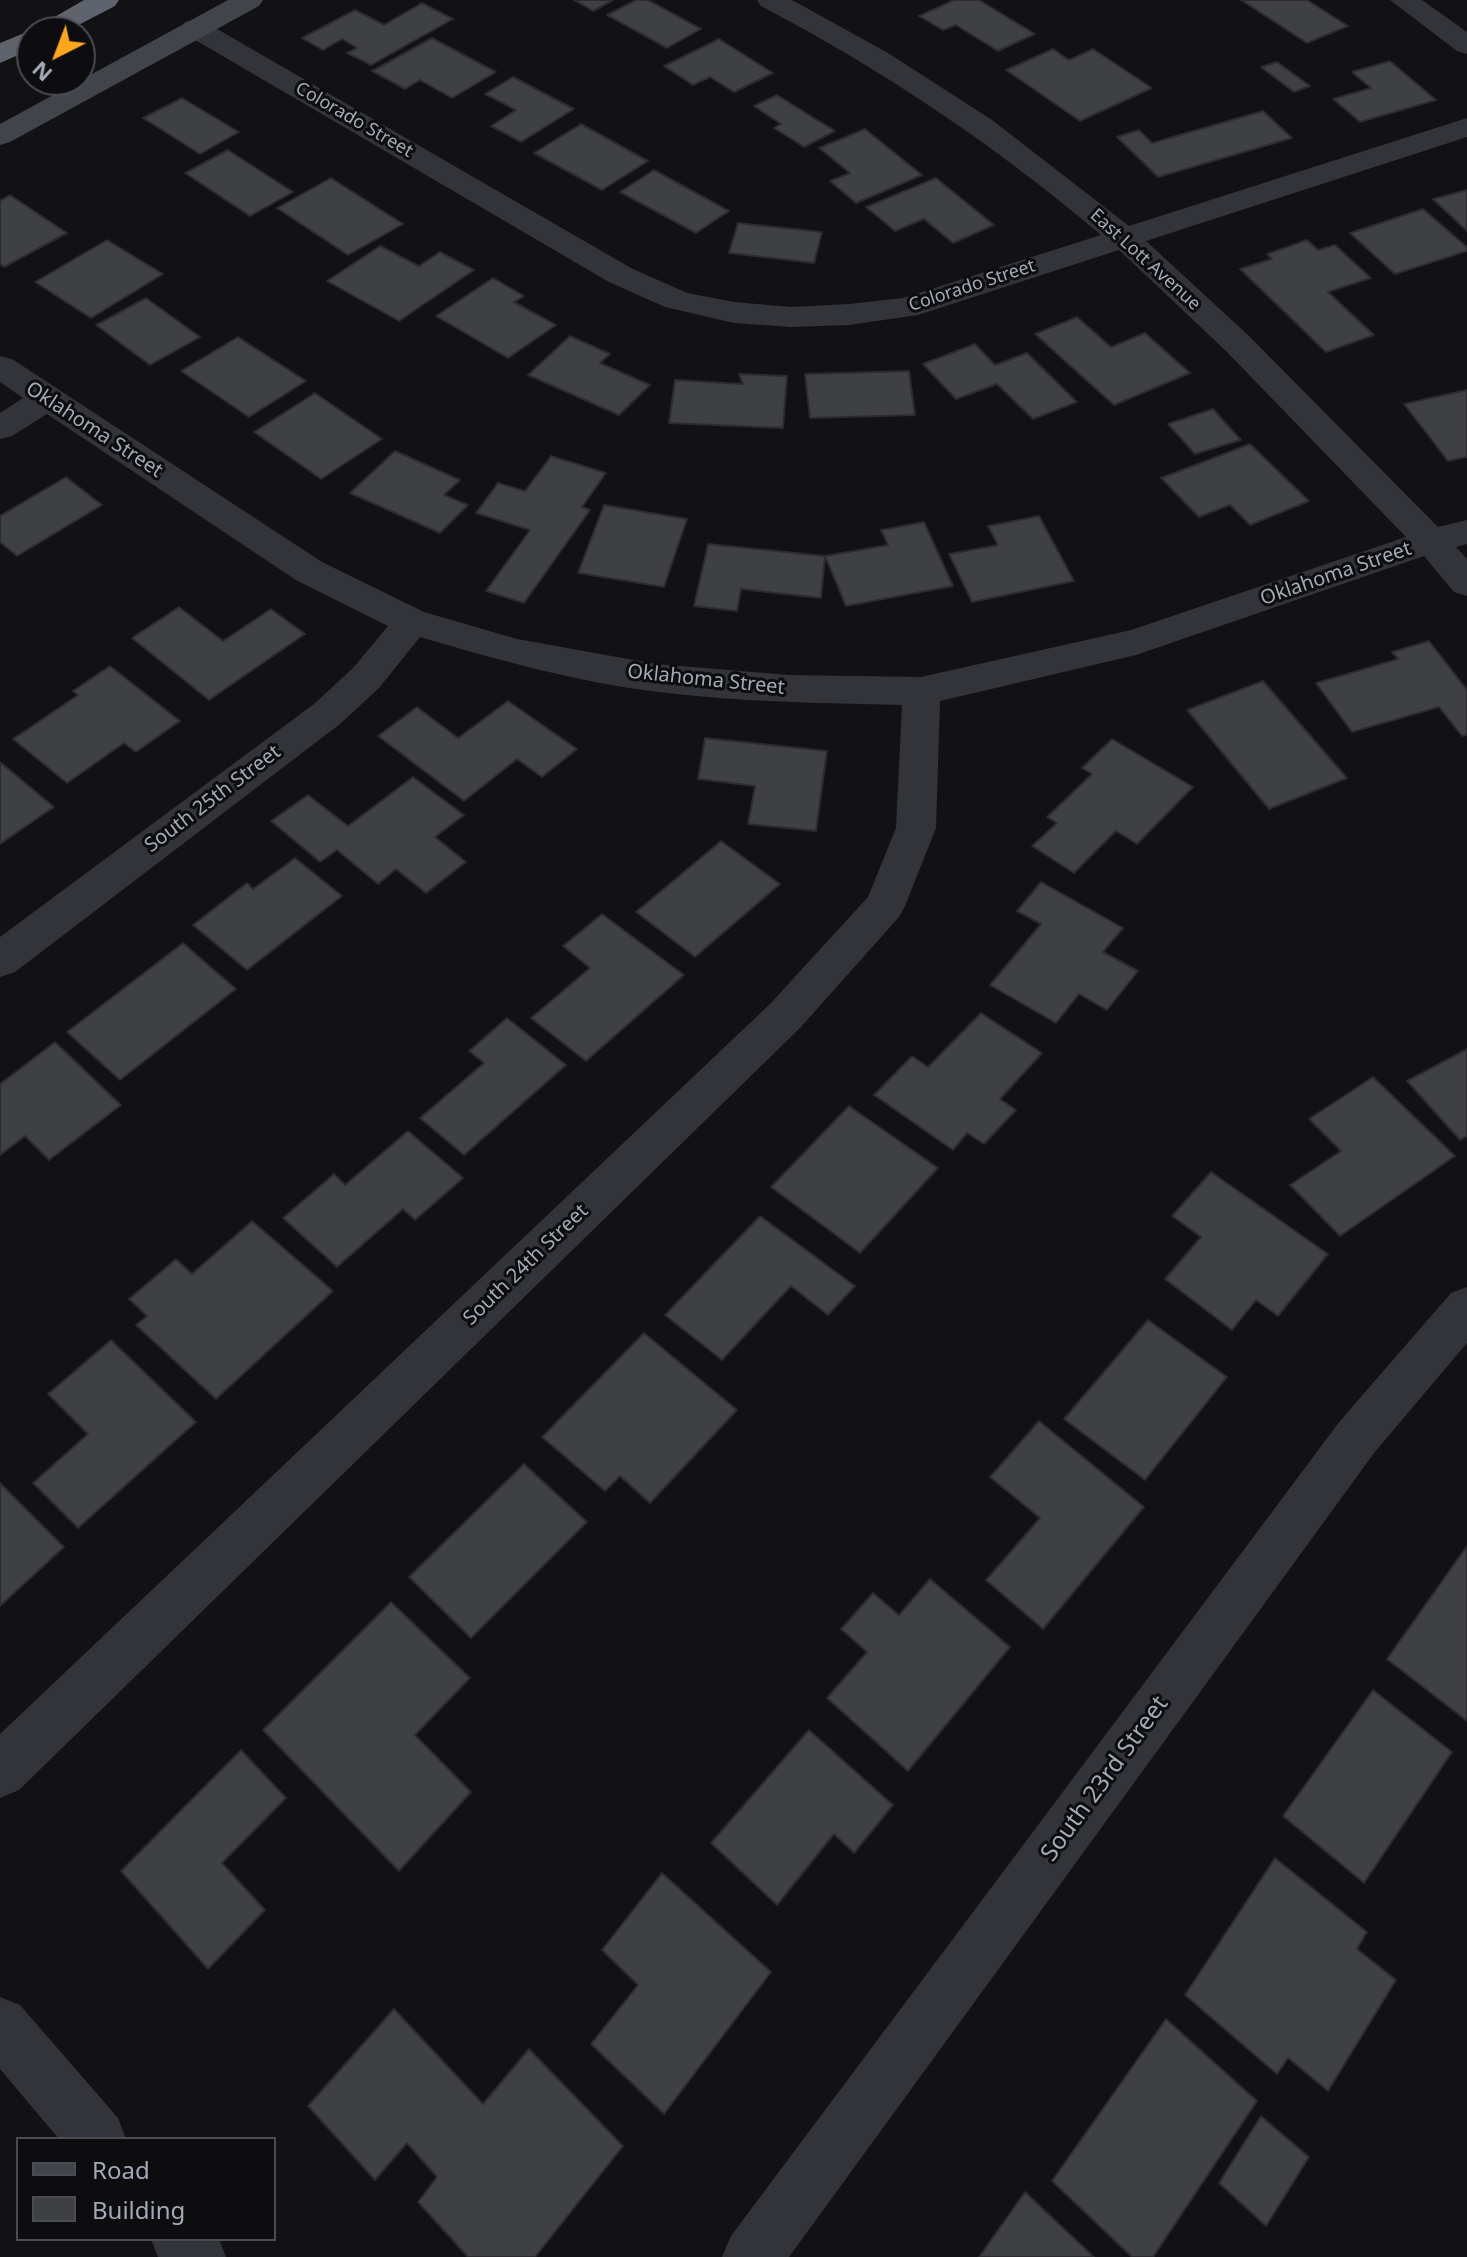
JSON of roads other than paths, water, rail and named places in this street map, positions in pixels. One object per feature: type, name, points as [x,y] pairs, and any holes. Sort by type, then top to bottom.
[{"type":"highway","points":[[74,16],[105,0]]},
{"type":"street","points":[[0,136],[249,0]]},
{"type":"street","name":"East Lott Avenue","points":[[771,0],[935,95],[1122,236],[1173,281],[1431,541],[1467,583]]},
{"type":"street","points":[[1404,0],[1467,45]]},
{"type":"street","name":"Colorado Street","points":[[195,28],[620,275],[674,300],[737,314],[837,317],[907,308],[1467,127]]},
{"type":"street","name":"Oklahoma Street","points":[[0,367],[309,571],[412,622],[517,652],[656,678],[789,689],[921,691],[1136,642],[1431,541],[1467,532]]},
{"type":"street","points":[[0,428],[46,399]]},
{"type":"street","name":"South 25th Street","points":[[0,960],[327,714],[366,678],[412,622]]},
{"type":"street","name":"South 24th Street","points":[[0,1771],[785,1016],[885,906],[916,828],[921,691]]},
{"type":"street","name":"South 23rd Street","points":[[752,2257],[1357,1437],[1467,1308]]},
{"type":"street","points":[[0,2025],[95,2137]]},
{"type":"street","points":[[183,2241],[196,2257]]}]
